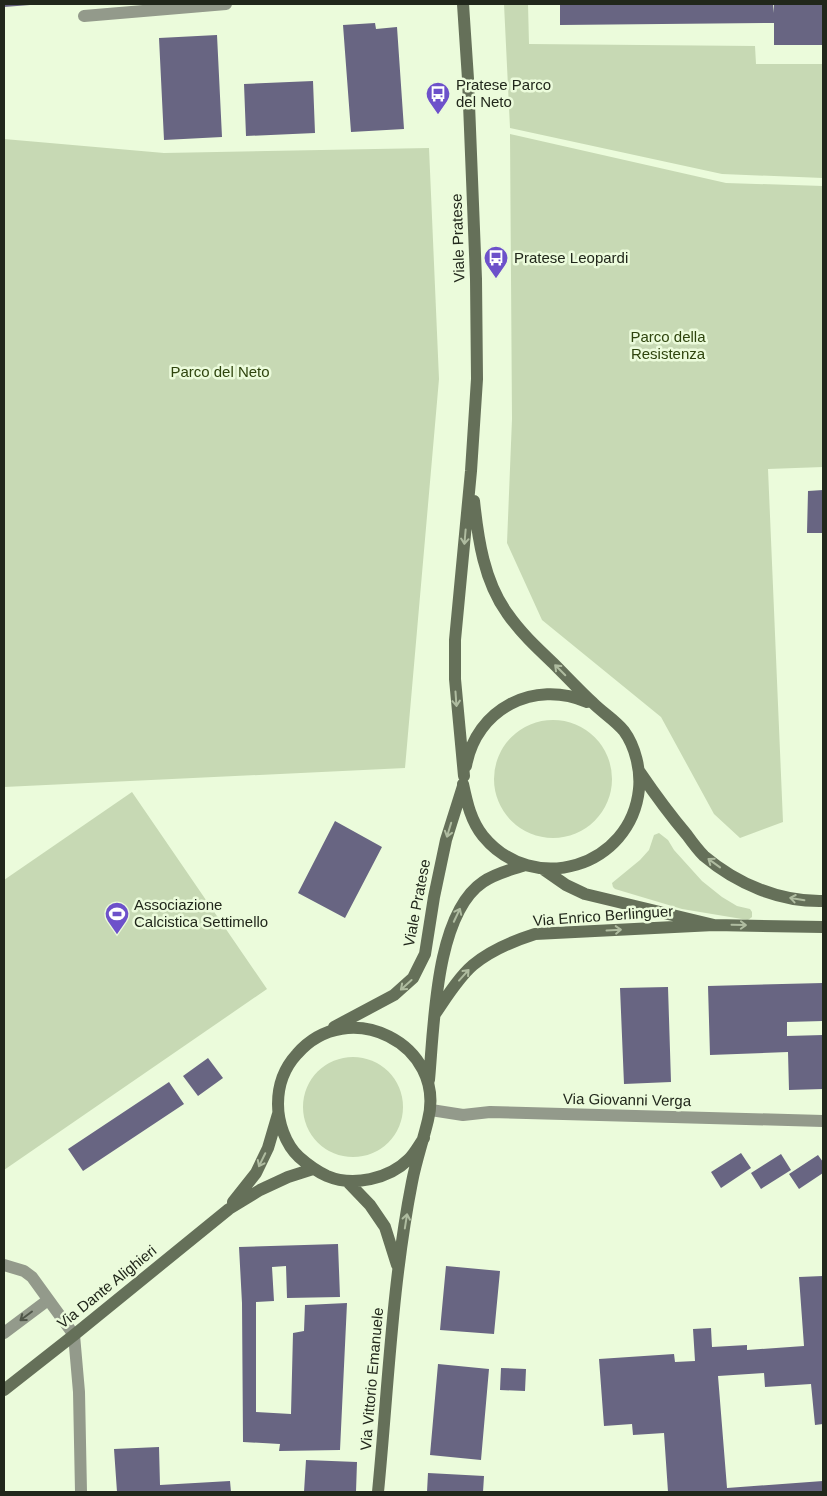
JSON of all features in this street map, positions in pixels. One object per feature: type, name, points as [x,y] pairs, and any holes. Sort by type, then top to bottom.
[{"type":"main road","name":"Viale Pratese","points":[[463,4],[476,279],[476,378],[471,471],[455,640],[455,679],[467,805],[473,821],[483,836],[509,858],[543,869],[561,869],[578,865],[608,849],[630,822],[639,788],[639,771],[634,751],[625,732],[611,717],[594,705],[520,631],[505,611],[494,588],[480,548],[471,471]]},
{"type":"main road","name":"Viale Pratese","points":[[318,1036],[394,995],[413,978],[425,954],[446,840],[464,780],[468,754],[477,734],[492,717],[509,704],[530,696],[552,693],[574,696],[594,705]]},
{"type":"main road","points":[[639,771],[654,794],[703,855],[733,877],[772,894],[795,899],[823,901]]},
{"type":"main road","name":"Viale Pratese","points":[[428,1083],[444,953],[461,905],[482,883],[496,874],[526,865]]},
{"type":"main road","name":"Via Enrico Berlinguer","points":[[543,869],[566,885],[585,894],[714,925]]},
{"type":"main road","name":"Via Enrico Berlinguer","points":[[435,1014],[454,987],[473,966],[510,942],[536,934],[714,925],[823,927]]},
{"type":"main road","name":"Via Vittorio Emanuele","points":[[378,1492],[398,1270],[412,1180],[424,1138],[431,1110],[428,1083],[419,1062],[404,1045],[384,1033],[362,1028],[340,1028],[318,1036],[303,1047],[290,1061],[282,1078],[278,1096],[278,1114],[284,1136],[296,1154],[312,1169],[329,1177],[347,1181],[371,1179],[389,1173],[409,1159],[424,1138]]},
{"type":"main road","name":"Via Dante Alighieri","points":[[228,1208],[256,1173],[268,1148],[278,1114]]},
{"type":"main road","name":"Via Dante Alighieri","points":[[4,1390],[74,1336],[228,1208],[288,1177],[312,1169]]},
{"type":"main road","name":"Via Vittorio Emanuele","points":[[347,1181],[370,1205],[385,1227],[398,1270]]},
{"type":"street","points":[[84,16],[226,4]]},
{"type":"street","name":"Via Giovanni Verga","points":[[431,1110],[463,1115],[490,1112],[823,1121]]},
{"type":"street","points":[[4,1265],[24,1271],[32,1277],[74,1336],[79,1392],[81,1492]]},
{"type":"street","points":[[4,1332],[48,1300]]},
{"type":"green space","points":[[504,4],[528,4],[529,44],[755,46],[756,64],[823,64],[823,178],[722,174],[510,128]]},
{"type":"green space","name":"Parco della Resistenza","points":[[510,134],[726,183],[823,186],[823,467],[768,469],[783,822],[740,838],[714,814],[661,717],[542,620],[507,543],[512,419]]},
{"type":"green space","name":"Parco del Neto","points":[[4,139],[164,153],[429,148],[439,379],[405,768],[4,787]]},
{"type":"green space","points":[[553,720],[576,724],[595,737],[608,756],[612,779],[608,802],[595,821],[576,834],[553,838],[530,834],[511,821],[498,802],[494,779],[498,756],[511,737],[530,724]]},
{"type":"green space","name":"Associazione Calcistica Settimello","points":[[132,792],[267,989],[4,1170],[4,880]]},
{"type":"green space","points":[[659,833],[668,840],[674,850],[702,881],[737,906],[750,909],[752,917],[748,920],[682,909],[615,889],[612,883],[640,860],[649,850],[654,835]]},
{"type":"green space","points":[[353,1057],[363,1058],[381,1065],[395,1079],[402,1097],[402,1117],[395,1135],[381,1149],[363,1156],[353,1157],[343,1156],[325,1149],[311,1135],[304,1117],[303,1107],[304,1097],[311,1079],[325,1065],[343,1058]]},
{"type":"building","points":[[4,4],[30,4],[30,5],[4,7]]},
{"type":"building","points":[[560,4],[773,4],[774,13],[774,5],[823,5],[823,45],[774,45],[774,23],[560,25]]},
{"type":"building","points":[[375,23],[376,29],[397,27],[404,129],[351,132],[343,25]]},
{"type":"building","points":[[217,35],[222,137],[164,140],[159,38]]},
{"type":"building","points":[[313,81],[315,133],[246,136],[244,84]]},
{"type":"building","points":[[823,490],[823,533],[807,533],[808,491]]},
{"type":"building","points":[[335,821],[382,847],[345,918],[298,893]]},
{"type":"building","points":[[823,983],[823,1021],[787,1022],[787,1036],[823,1035],[823,1089],[789,1090],[788,1052],[710,1055],[708,986]]},
{"type":"building","points":[[668,987],[671,1082],[624,1084],[620,988]]},
{"type":"building","points":[[208,1058],[223,1078],[198,1096],[183,1076]]},
{"type":"building","points":[[169,1082],[184,1104],[83,1171],[68,1149]]},
{"type":"building","points":[[741,1153],[751,1168],[721,1188],[711,1172]]},
{"type":"building","points":[[781,1154],[791,1170],[761,1189],[751,1173]]},
{"type":"building","points":[[818,1155],[823,1162],[823,1173],[799,1189],[789,1174]]},
{"type":"building","points":[[338,1244],[340,1297],[287,1298],[286,1266],[272,1267],[274,1301],[256,1302],[256,1412],[291,1414],[293,1333],[304,1331],[305,1305],[347,1303],[340,1450],[279,1451],[280,1444],[243,1442],[242,1303],[239,1247]]},
{"type":"building","points":[[446,1266],[500,1271],[494,1334],[440,1330]]},
{"type":"building","points":[[823,1276],[823,1424],[815,1425],[811,1384],[765,1387],[764,1373],[718,1376],[727,1488],[823,1481],[823,1492],[668,1492],[664,1433],[633,1435],[632,1424],[604,1426],[599,1359],[674,1354],[675,1362],[695,1361],[693,1329],[711,1328],[712,1347],[747,1345],[747,1350],[804,1346],[799,1277]]},
{"type":"building","points":[[438,1364],[489,1369],[481,1460],[430,1455]]},
{"type":"building","points":[[501,1368],[526,1369],[525,1391],[500,1390]]},
{"type":"building","points":[[159,1447],[160,1485],[230,1481],[231,1492],[117,1492],[114,1449]]},
{"type":"building","points":[[306,1460],[357,1462],[356,1492],[304,1492]]},
{"type":"building","points":[[428,1473],[484,1476],[483,1492],[427,1492]]},
{"type":"place","name":"Pratese Parco del Neto","points":[[438,115]]},
{"type":"place","name":"Pratese Leopardi","points":[[496,279]]},
{"type":"place","name":"Associazione Calcistica Settimello","points":[[117,935]]}]
